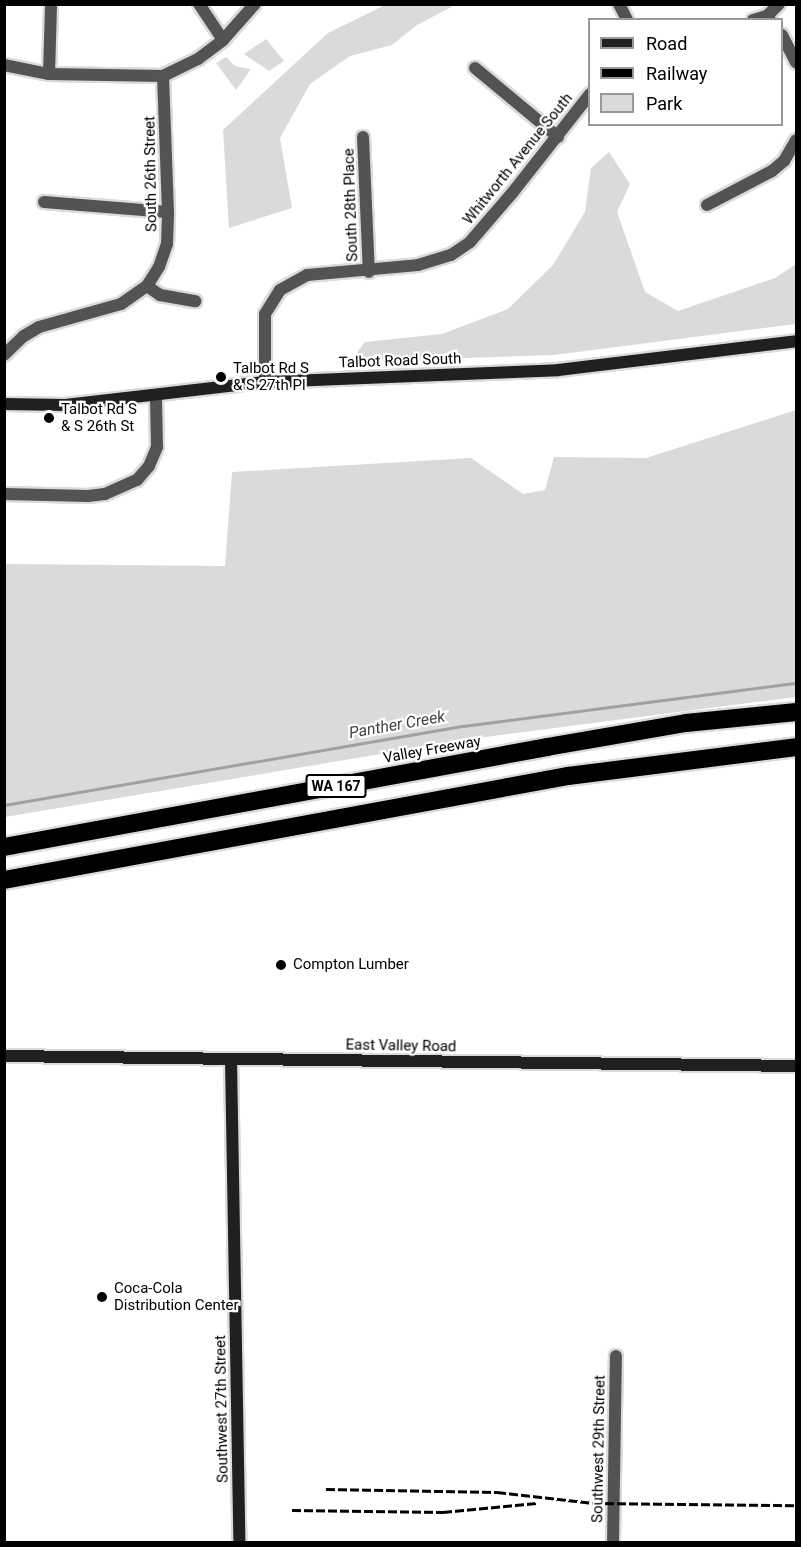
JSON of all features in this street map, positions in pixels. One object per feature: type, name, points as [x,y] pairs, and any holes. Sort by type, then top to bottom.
[{"type":"highway","name":"Valley Freeway","points":[[4,847],[547,747],[668,729],[687,723],[796,712]]},
{"type":"highway","points":[[668,729],[693,732],[796,720]]},
{"type":"highway","name":"WA 167","points":[[4,880],[568,776],[796,747]]},
{"type":"street","points":[[199,4],[223,40]]},
{"type":"street","points":[[4,65],[49,74],[163,76],[198,59],[223,40],[255,4]]},
{"type":"street","points":[[619,4],[626,18]]},
{"type":"street","points":[[768,18],[778,4]]},
{"type":"street","points":[[49,74],[51,6]]},
{"type":"street","points":[[783,37],[796,63]]},
{"type":"street","points":[[475,68],[558,137]]},
{"type":"street","name":"South 26th Street","points":[[147,285],[167,244],[163,76]]},
{"type":"street","name":"Whitworth Avenue South","points":[[265,382],[265,314],[280,290],[308,275],[369,272],[418,265],[461,249],[558,137],[588,97]]},
{"type":"street","name":"South 28th Place","points":[[363,137],[369,272]]},
{"type":"street","points":[[707,205],[772,171],[784,161],[796,140]]},
{"type":"street","points":[[44,202],[168,212]]},
{"type":"street","points":[[4,355],[24,336],[39,327],[100,312],[147,285],[160,296],[195,301]]},
{"type":"street","name":"Talbot Road South","points":[[4,404],[66,405],[156,398],[265,382],[558,370],[796,341]]},
{"type":"street","points":[[4,494],[88,496],[105,494],[137,480],[149,466],[157,447],[156,398]]},
{"type":"street","name":"East Valley Road","points":[[4,1056],[796,1066]]},
{"type":"street","name":"Southwest 27th Street","points":[[231,1060],[239,1542]]},
{"type":"street","name":"Southwest 29th Street","points":[[613,1542],[616,1356]]},
{"type":"green space","points":[[385,5],[455,5],[417,25],[392,45],[350,56],[310,84],[280,138],[292,208],[229,228],[223,130],[328,33]]},
{"type":"green space","points":[[266,39],[284,61],[269,71],[244,54]]},
{"type":"green space","points":[[226,57],[235,66],[251,69],[236,90],[216,63]]},
{"type":"green space","points":[[609,152],[630,184],[617,212],[645,292],[678,311],[775,278],[796,264],[796,324],[554,355],[350,362],[365,342],[442,334],[508,309],[553,265],[585,212],[591,168]]},
{"type":"green space","points":[[796,410],[796,697],[470,739],[5,817],[5,564],[225,566],[232,472],[471,458],[523,494],[545,490],[554,457],[646,458]]},
{"type":"waterway","name":"Panther Creek","points":[[4,805],[463,726],[796,683]]},
{"type":"railway","points":[[326,1489],[497,1492],[593,1503],[796,1505]]},
{"type":"railway","points":[[292,1510],[443,1512],[537,1503]]},
{"type":"place","name":"Talbot Rd S & S 27th Pl","points":[[221,377]]},
{"type":"place","name":"Talbot Rd S & S 26th St","points":[[49,418]]},
{"type":"place","name":"Compton Lumber","points":[[281,965]]},
{"type":"place","name":"Coca-Cola Distribution Center","points":[[102,1297]]}]
